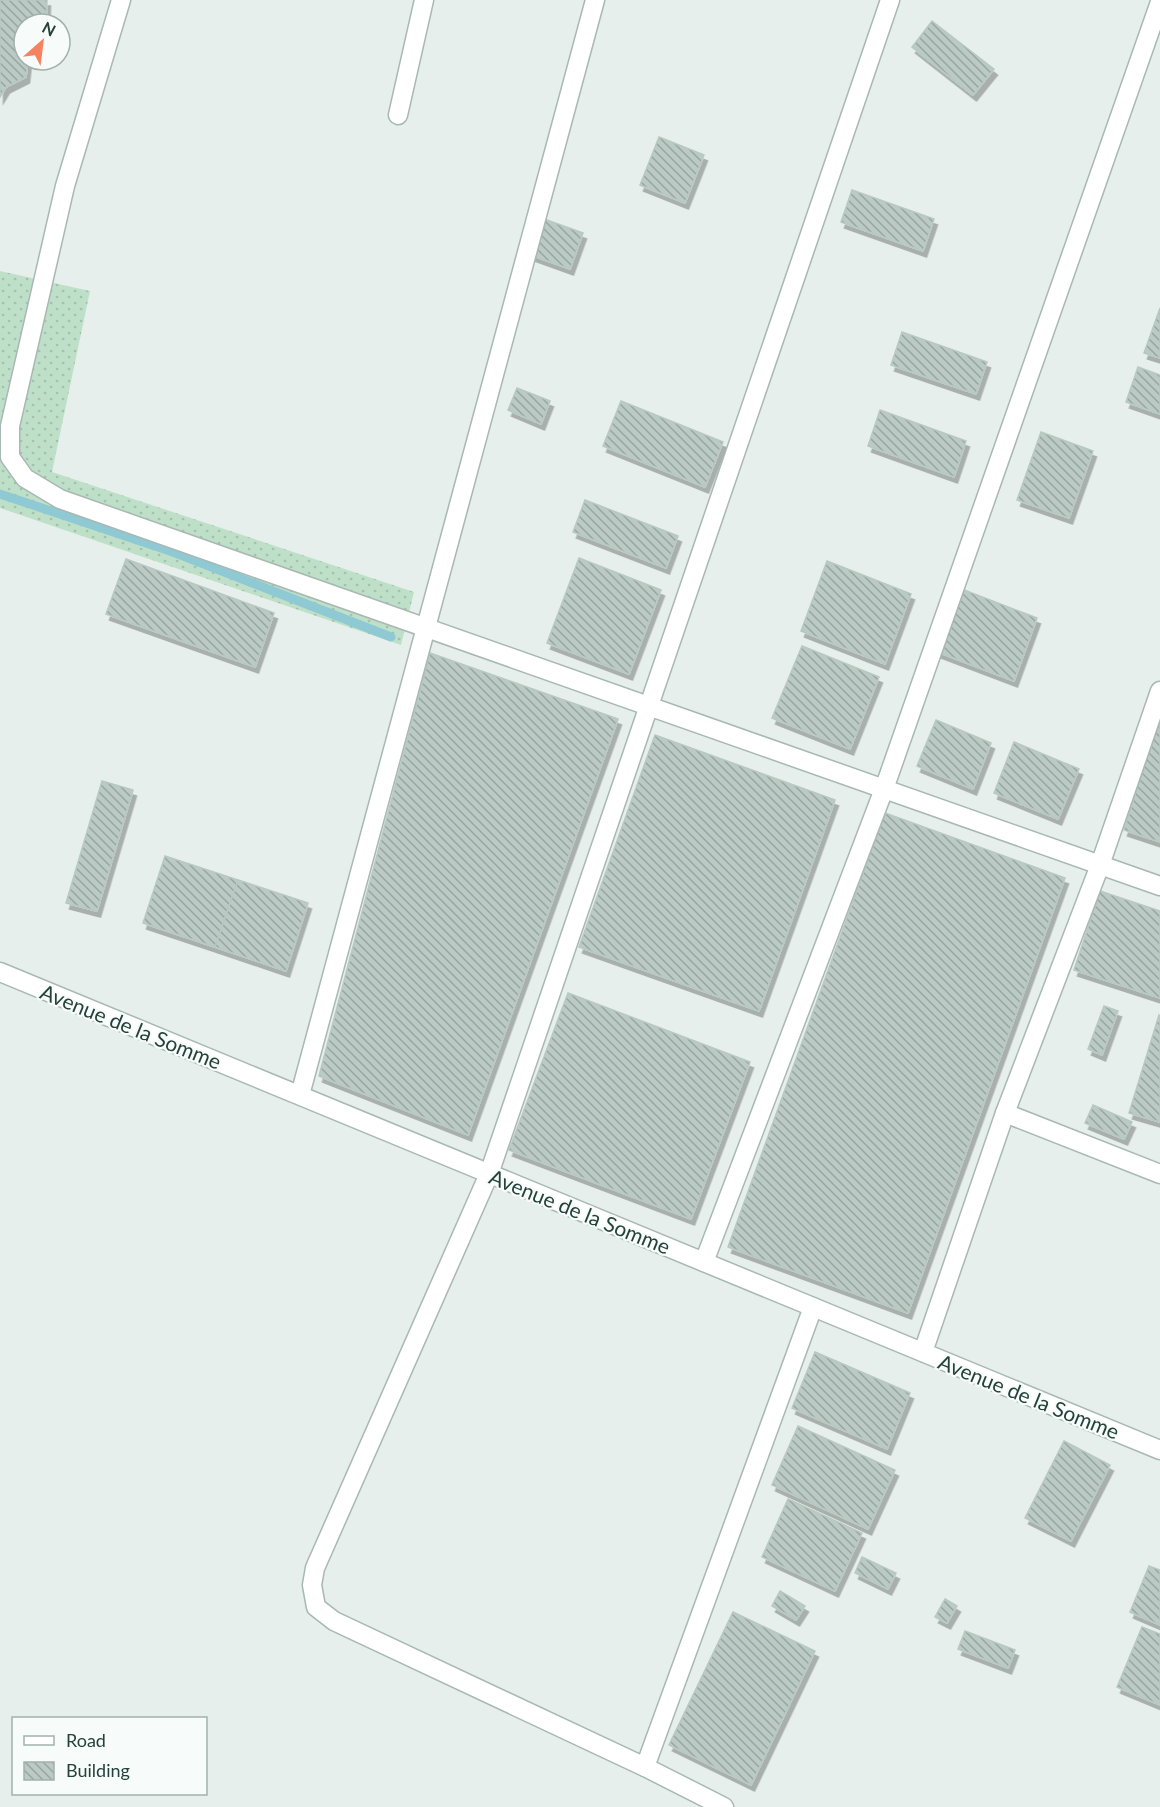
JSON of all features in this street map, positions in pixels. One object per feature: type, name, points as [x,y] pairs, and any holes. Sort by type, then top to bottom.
[{"type":"street","points":[[121,0],[64,186],[10,426],[10,457],[25,478],[60,499],[1160,886]]},
{"type":"street","points":[[398,115],[424,0]]},
{"type":"street","points":[[300,1095],[595,0]]},
{"type":"street","points":[[724,1807],[645,1767],[334,1621],[316,1607],[312,1585],[315,1568],[489,1174],[890,0]]},
{"type":"street","points":[[705,1263],[884,789],[1160,2]]},
{"type":"street","points":[[923,1352],[1005,1113],[1100,865],[1160,691]]},
{"type":"street","name":"Avenue de la Somme","points":[[0,972],[1160,1450]]},
{"type":"street","points":[[1005,1113],[1160,1174]]},
{"type":"street","points":[[645,1767],[813,1307]]},
{"type":"green space","points":[[0,271],[90,291],[52,472],[414,592],[401,645],[0,508]]},
{"type":"building","points":[[0,0],[47,0],[46,12],[12,12],[12,72],[27,72],[26,77],[6,87],[0,97]]},
{"type":"building","points":[[932,21],[994,69],[973,95],[912,47]]},
{"type":"building","points":[[659,137],[704,155],[685,203],[640,185]]},
{"type":"building","points":[[852,190],[934,219],[923,251],[841,222]]},
{"type":"building","points":[[544,219],[583,233],[570,269],[531,255]]},
{"type":"building","points":[[1160,308],[1160,358],[1144,353]]},
{"type":"building","points":[[902,332],[987,362],[976,394],[891,365]]},
{"type":"building","points":[[1138,367],[1160,375],[1160,414],[1126,402]]},
{"type":"building","points":[[517,388],[550,401],[541,424],[508,410]]},
{"type":"building","points":[[621,401],[723,442],[705,487],[603,446]]},
{"type":"building","points":[[880,410],[966,441],[954,477],[868,446]]},
{"type":"building","points":[[1041,432],[1093,451],[1069,518],[1017,500]]},
{"type":"building","points":[[585,500],[678,536],[666,568],[573,532]]},
{"type":"building","points":[[579,558],[661,590],[629,674],[547,643]]},
{"type":"building","points":[[126,559],[274,613],[255,667],[106,614]]},
{"type":"building","points":[[827,561],[911,594],[885,664],[801,631]]},
{"type":"building","points":[[959,588],[1037,618],[1014,681],[935,651]]},
{"type":"building","points":[[802,646],[879,677],[850,749],[772,718]]},
{"type":"building","points":[[430,653],[618,719],[468,1135],[319,1076]]},
{"type":"building","points":[[1160,716],[1160,842],[1124,830]]},
{"type":"building","points":[[936,720],[991,743],[973,789],[917,766]]},
{"type":"building","points":[[655,735],[835,800],[759,1011],[579,947]]},
{"type":"building","points":[[1014,742],[1079,769],[1058,819],[994,793]]},
{"type":"building","points":[[102,781],[133,790],[97,911],[66,903]]},
{"type":"building","points":[[885,813],[1065,878],[908,1313],[728,1247]]},
{"type":"building","points":[[165,856],[238,880],[215,947],[143,923]]},
{"type":"building","points":[[238,880],[308,903],[286,971],[215,947]]},
{"type":"building","points":[[1100,891],[1160,911],[1160,998],[1074,970]]},
{"type":"building","points":[[568,993],[750,1062],[691,1219],[509,1150]]},
{"type":"building","points":[[1104,1006],[1118,1011],[1102,1055],[1088,1049]]},
{"type":"building","points":[[1160,1016],[1160,1122],[1129,1113]]},
{"type":"building","points":[[1093,1105],[1132,1122],[1124,1139],[1085,1123]]},
{"type":"building","points":[[815,1352],[910,1393],[887,1449],[792,1408]]},
{"type":"building","points":[[798,1426],[895,1470],[868,1529],[772,1485]]},
{"type":"building","points":[[1064,1441],[1110,1465],[1071,1541],[1025,1518]]},
{"type":"building","points":[[788,1499],[862,1533],[835,1591],[762,1557]]},
{"type":"building","points":[[862,1557],[896,1573],[888,1589],[855,1573]]},
{"type":"building","points":[[1149,1566],[1160,1570],[1160,1625],[1130,1612]]},
{"type":"building","points":[[780,1591],[805,1606],[796,1620],[772,1606]]},
{"type":"building","points":[[945,1599],[957,1606],[947,1623],[935,1617]]},
{"type":"building","points":[[733,1612],[815,1651],[751,1785],[669,1745]]},
{"type":"building","points":[[1142,1627],[1160,1634],[1160,1705],[1117,1687]]},
{"type":"building","points":[[965,1631],[1015,1650],[1008,1668],[958,1649]]},
{"type":"waterway","points":[[0,494],[173,552],[391,637]]}]
